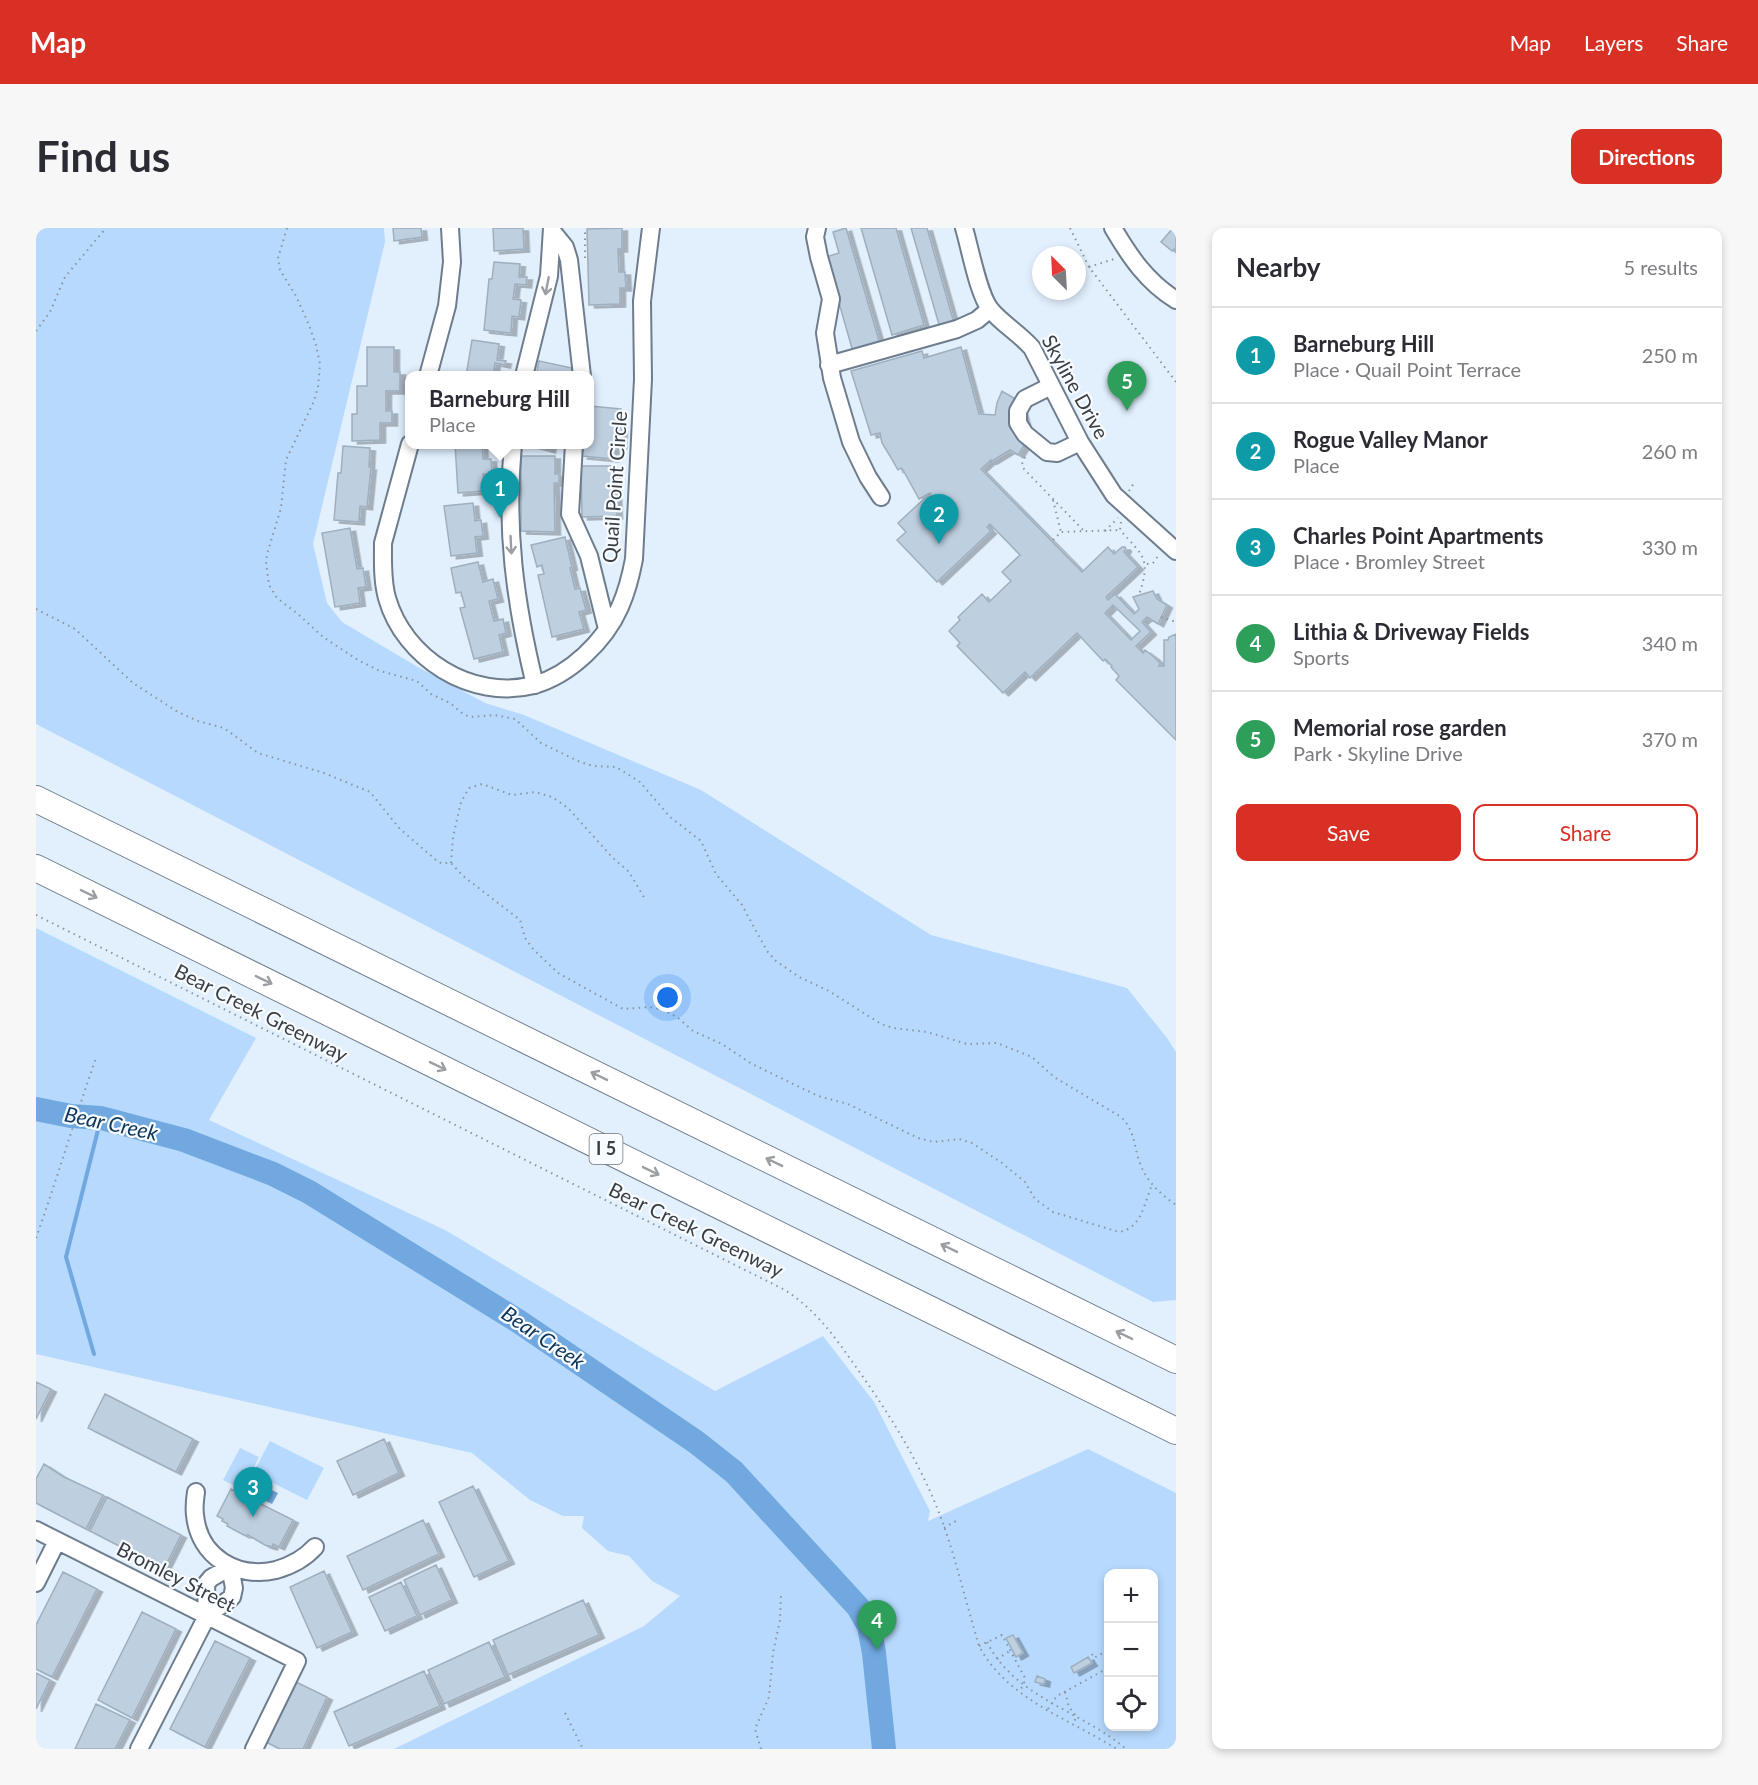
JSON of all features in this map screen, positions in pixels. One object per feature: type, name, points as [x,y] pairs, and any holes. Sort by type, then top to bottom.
[{"type":"highway","points":[[36,799],[1176,1360]]},
{"type":"highway","name":"I 5","points":[[36,868],[1176,1431]]},
{"type":"street","points":[[429,371],[447,306],[452,262],[450,228]]},
{"type":"street","name":"Quail Point Circle","points":[[409,449],[383,543],[383,579],[386,596],[398,625],[419,652],[450,675],[462,680],[493,686],[535,685],[553,677],[581,658],[607,629],[619,609],[629,584],[634,559],[643,379],[642,301],[651,228]]},
{"type":"street","points":[[817,228],[819,257],[831,299],[825,333],[829,365],[851,442],[868,477],[881,497]]},
{"type":"street","name":"Skyline Drive","points":[[964,228],[983,296],[990,309],[1022,336],[1032,348],[1080,442],[1114,495],[1168,552]]},
{"type":"street","points":[[1113,228],[1140,270],[1153,284],[1176,300]]},
{"type":"street","points":[[525,371],[549,276],[552,229]]},
{"type":"street","points":[[552,229],[565,247],[569,260],[582,371]]},
{"type":"street","points":[[829,365],[957,329],[977,320],[990,309]]},
{"type":"street","points":[[1051,386],[1025,399],[1018,411],[1018,423],[1025,434],[1047,452],[1057,453],[1080,442]]},
{"type":"street","points":[[513,449],[510,507],[512,562],[518,610],[535,685]]},
{"type":"street","points":[[574,449],[570,514],[589,556],[607,629]]},
{"type":"street","points":[[196,1492],[195,1515],[204,1542],[214,1555],[230,1567],[262,1573],[272,1571],[305,1557],[315,1547]]},
{"type":"street","name":"Bromley Street","points":[[36,1530],[297,1661],[254,1749]]},
{"type":"street","points":[[36,1583],[57,1541]]},
{"type":"street","points":[[207,1616],[206,1584],[211,1578],[230,1567]]},
{"type":"street","points":[[139,1749],[207,1616],[232,1597],[234,1588],[230,1567]]},
{"type":"path","points":[[36,331],[50,312],[65,277],[106,228]]},
{"type":"path","points":[[287,228],[278,258],[280,270],[296,296],[309,325],[320,364],[314,401],[286,460],[281,508],[269,543],[266,562],[268,585],[277,598],[323,637],[357,660],[380,671],[417,681],[430,694],[450,702],[463,714],[470,717],[495,715],[515,719],[541,743],[580,762],[593,766],[616,767],[640,782],[663,810],[701,841],[716,874],[742,905],[759,939],[776,961],[799,977],[829,991],[881,1024],[893,1028],[927,1032],[967,1044],[997,1043],[1036,1059],[1054,1077],[1127,1122],[1139,1162],[1152,1185],[1176,1205]]},
{"type":"path","points":[[1070,228],[1089,267],[1176,382]]},
{"type":"path","points":[[1089,267],[1114,259]]},
{"type":"path","points":[[1025,457],[1022,464],[1024,469],[1085,532]]},
{"type":"path","points":[[1052,497],[1062,532]]},
{"type":"path","points":[[1105,532],[1121,515],[1120,530],[1144,557],[1146,565],[1140,596]]},
{"type":"path","points":[[1053,540],[1062,532],[1120,530]]},
{"type":"path","points":[[1146,565],[1168,552]]},
{"type":"path","points":[[36,609],[75,629],[134,683],[178,712],[224,729],[258,753],[324,773],[370,792],[399,829],[441,864],[451,863]]},
{"type":"path","points":[[1161,617],[1176,622]]},
{"type":"path","points":[[645,899],[629,872],[612,857],[568,808],[547,794],[535,792],[512,795],[482,784],[469,788],[461,802],[453,837],[451,863],[463,876],[520,920],[525,938],[558,973],[623,1009],[650,1007],[677,1017],[693,1031],[722,1044],[752,1064],[818,1096],[848,1104],[918,1138],[934,1142],[959,1140],[972,1143],[1025,1182],[1035,1199],[1053,1212],[1119,1232],[1124,1231],[1142,1214],[1152,1185]]},
{"type":"path","name":"Bear Creek Greenway","points":[[36,915],[794,1296],[820,1318],[897,1426],[944,1528],[979,1646],[987,1662],[1019,1692],[1118,1749]]},
{"type":"path","points":[[36,1238],[96,1058]]},
{"type":"path","points":[[944,1528],[956,1521]]},
{"type":"path","points":[[761,1749],[755,1729],[769,1697],[773,1653],[780,1620],[781,1596]]},
{"type":"path","points":[[979,1646],[1002,1635],[1024,1676],[1024,1684],[1019,1692]]},
{"type":"path","points":[[987,1642],[1008,1672],[1126,1749]]},
{"type":"path","points":[[997,1659],[1010,1651]]},
{"type":"path","points":[[1092,1654],[1094,1658],[1104,1652]]},
{"type":"path","points":[[1048,1709],[1052,1702],[1065,1692],[1104,1670]]},
{"type":"path","points":[[1065,1692],[1069,1707],[1077,1718]]},
{"type":"path","points":[[565,1713],[583,1749]]},
{"type":"path","points":[[1074,1724],[1077,1718]]},
{"type":"shaded area","points":[[36,228],[384,228],[385,242],[313,544],[327,603],[342,622],[416,666],[485,703],[524,715],[701,790],[931,935],[1127,988],[1176,1052],[1176,1300],[1153,1302],[36,724]]},
{"type":"shaded area","points":[[36,928],[256,1038],[209,1120],[445,1230],[715,1391],[823,1336],[874,1402],[930,1511],[928,1521],[1088,1449],[1176,1493],[1176,1749],[394,1749],[644,1626],[680,1596],[652,1581],[629,1556],[608,1551],[582,1528],[584,1516],[563,1516],[530,1500],[472,1453],[36,1354]]},
{"type":"shaded area","points":[[270,1441],[324,1468],[307,1500],[253,1473]]},
{"type":"shaded area","points":[[240,1448],[259,1457],[243,1490],[223,1480]]},
{"type":"shaded area","points":[[261,1485],[278,1493],[272,1504],[256,1496]]},
{"type":"building","points":[[393,228],[421,228],[422,237],[394,241]]},
{"type":"building","points":[[493,228],[523,228],[524,249],[494,251]]},
{"type":"building","points":[[622,228],[622,249],[618,249],[619,272],[625,272],[626,288],[620,288],[620,304],[589,305],[587,229]]},
{"type":"building","points":[[846,228],[880,344],[853,352],[826,257],[839,253],[833,232]]},
{"type":"building","points":[[861,228],[896,228],[924,325],[892,335]]},
{"type":"building","points":[[911,228],[927,228],[954,323],[940,328]]},
{"type":"building","points":[[1173,228],[1176,228],[1176,251],[1174,249],[1172,251],[1161,242]]},
{"type":"building","points":[[494,262],[520,264],[519,277],[527,277],[526,285],[515,284],[513,299],[521,300],[519,317],[512,316],[511,333],[484,330],[489,279],[492,279]]},
{"type":"building","points":[[472,340],[499,344],[497,360],[506,361],[505,365],[495,363],[494,371],[467,371]]},
{"type":"building","points":[[367,347],[394,347],[394,372],[400,372],[400,391],[386,391],[386,411],[392,411],[392,423],[380,423],[380,440],[352,441],[352,414],[357,414],[357,386],[367,386]]},
{"type":"building","points":[[961,347],[979,414],[995,415],[1002,391],[1020,402],[1029,438],[1018,455],[1010,450],[991,460],[981,469],[1082,572],[1108,547],[1114,554],[1125,547],[1124,552],[1138,567],[1106,597],[1108,600],[1115,594],[1134,614],[1139,609],[1133,597],[1153,591],[1157,599],[1167,605],[1158,624],[1147,617],[1142,622],[1151,632],[1136,646],[1143,653],[1145,650],[1154,657],[1160,663],[1159,666],[1164,666],[1164,640],[1176,634],[1176,740],[1116,680],[1119,676],[1112,666],[1105,659],[1103,661],[1077,633],[1030,678],[1025,672],[1003,693],[957,646],[960,643],[949,631],[960,620],[958,617],[982,594],[989,602],[1011,581],[1002,572],[1020,555],[990,524],[987,527],[991,531],[937,582],[897,540],[906,532],[898,523],[925,498],[933,506],[936,503],[930,493],[919,499],[903,470],[901,468],[898,470],[882,443],[880,433],[871,435],[851,371],[922,351],[924,358]],"holes":[[[1113,605],[1140,631],[1131,640],[1105,613]]]},
{"type":"building","points":[[539,361],[572,368],[572,371],[537,371]]},
{"type":"building","points":[[594,406],[621,409],[619,428],[622,428],[621,446],[614,445],[613,459],[582,456],[583,449],[594,449]]},
{"type":"building","points":[[343,446],[370,448],[369,467],[371,467],[367,507],[360,506],[359,522],[334,520]]},
{"type":"building","points":[[455,449],[482,449],[483,459],[491,459],[492,474],[483,474],[484,491],[458,493]]},
{"type":"building","points":[[521,456],[555,456],[555,474],[559,474],[559,483],[554,483],[555,532],[521,531]]},
{"type":"building","points":[[581,466],[615,466],[617,516],[582,517]]},
{"type":"building","points":[[473,503],[475,521],[481,520],[483,536],[475,537],[477,553],[451,556],[444,506]]},
{"type":"building","points":[[350,528],[357,569],[363,568],[366,587],[358,588],[360,603],[335,607],[322,533]]},
{"type":"building","points":[[565,537],[575,589],[580,588],[586,610],[579,612],[584,629],[552,637],[538,575],[544,574],[542,565],[537,567],[531,545]]},
{"type":"building","points":[[478,562],[483,582],[493,579],[498,599],[489,601],[494,621],[503,619],[506,633],[499,635],[503,652],[474,659],[460,608],[465,607],[461,592],[456,593],[451,568]]},
{"type":"building","points":[[36,1382],[51,1389],[36,1419]]},
{"type":"building","points":[[105,1394],[193,1439],[176,1472],[88,1428]]},
{"type":"building","points":[[384,1439],[399,1473],[353,1495],[337,1461]]},
{"type":"building","points":[[44,1464],[64,1477],[103,1495],[86,1529],[36,1503],[36,1479]]},
{"type":"building","points":[[473,1486],[509,1561],[474,1577],[439,1502]]},
{"type":"building","points":[[231,1489],[293,1520],[279,1547],[273,1544],[272,1547],[265,1545],[244,1535],[227,1526],[228,1524],[222,1521],[223,1519],[217,1516]]},
{"type":"building","points":[[107,1497],[181,1535],[164,1569],[90,1531]]},
{"type":"building","points":[[423,1520],[439,1554],[363,1590],[347,1556]]},
{"type":"building","points":[[436,1565],[452,1600],[420,1615],[404,1580]]},
{"type":"building","points":[[324,1571],[352,1632],[317,1648],[290,1587]]},
{"type":"building","points":[[63,1572],[97,1589],[52,1677],[36,1669],[36,1625]]},
{"type":"building","points":[[401,1582],[417,1616],[385,1631],[369,1597]]},
{"type":"building","points":[[583,1600],[599,1635],[508,1675],[493,1640]]},
{"type":"building","points":[[142,1612],[176,1629],[132,1718],[98,1700]]},
{"type":"building","points":[[1013,1635],[1023,1653],[1016,1657],[1006,1638]]},
{"type":"building","points":[[215,1641],[250,1658],[205,1747],[170,1729]]},
{"type":"building","points":[[489,1642],[505,1677],[444,1704],[428,1670]]},
{"type":"building","points":[[1088,1657],[1092,1663],[1074,1673],[1071,1667]]},
{"type":"building","points":[[424,1671],[440,1706],[349,1746],[334,1712]]},
{"type":"building","points":[[36,1673],[50,1680],[36,1709]]},
{"type":"building","points":[[1037,1676],[1045,1679],[1044,1684],[1035,1682]]},
{"type":"building","points":[[292,1680],[327,1697],[303,1749],[280,1749],[262,1740]]},
{"type":"building","points":[[96,1704],[130,1720],[115,1749],[75,1749]]},
{"type":"waterway","name":"Bear Creek","points":[[36,1109],[71,1116],[101,1118],[184,1140],[273,1174],[309,1192],[518,1321],[696,1442],[734,1472],[858,1607],[869,1626],[874,1653],[884,1749]]},
{"type":"waterway","points":[[94,1354],[66,1257],[101,1118]]},
{"type":"place","name":"Memorial rose garden","points":[[1127,411]]},
{"type":"place","name":"Barneburg Hill","points":[[500,518]]},
{"type":"place","name":"Rogue Valley Manor","points":[[939,544]]},
{"type":"place","name":"Charles Point Apartments","points":[[253,1517]]},
{"type":"place","name":"Lithia & Driveway Fields","points":[[877,1650]]}]
